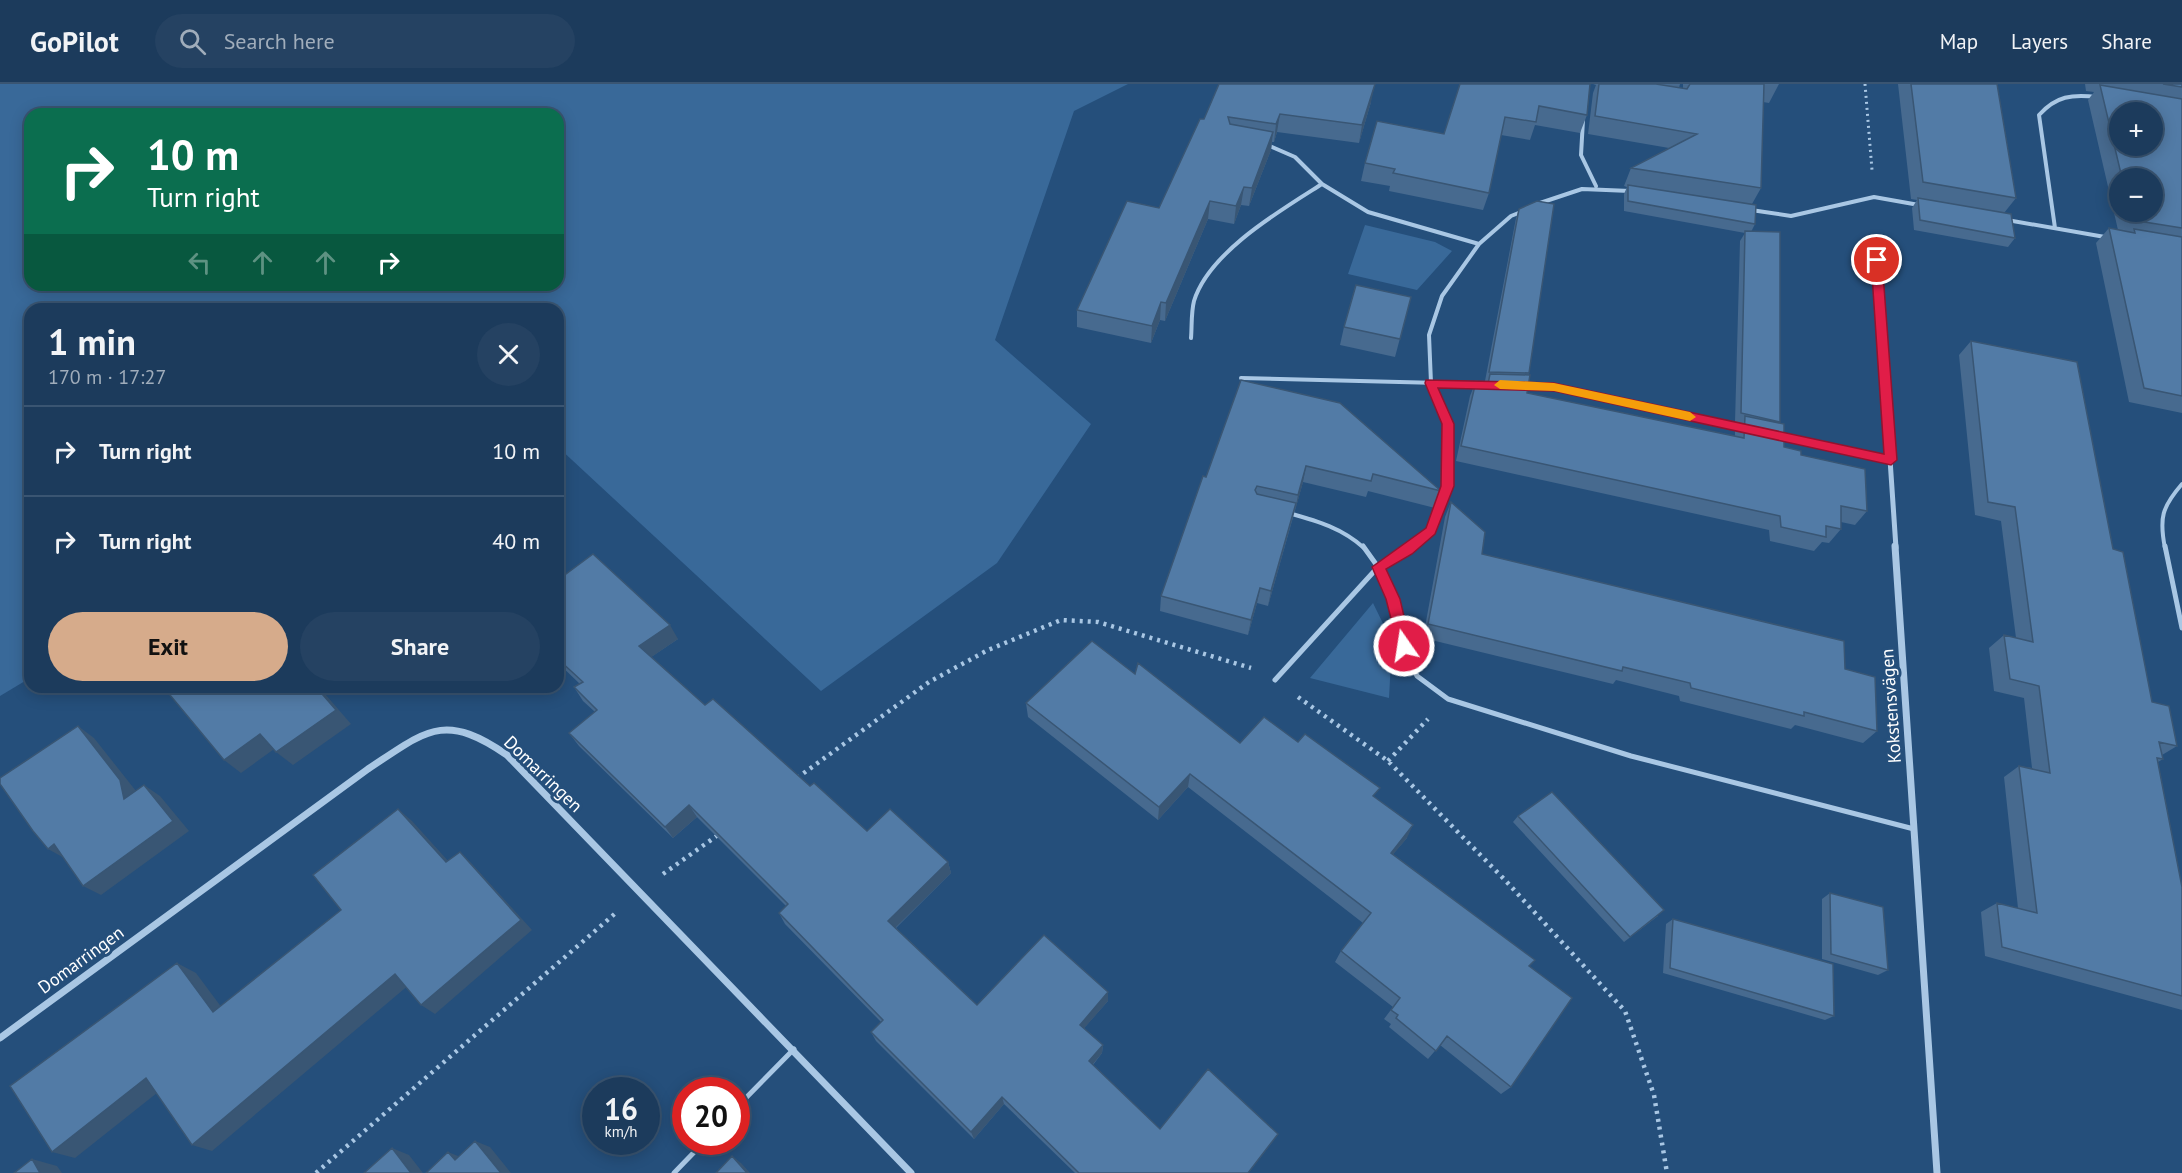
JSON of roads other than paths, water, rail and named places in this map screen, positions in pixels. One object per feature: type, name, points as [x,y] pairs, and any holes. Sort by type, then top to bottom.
[{"type":"street","name":"Kokstensvägen","points":[[1875,237],[1937,1173]]},
{"type":"street","name":"Domarringen","points":[[0,1038],[368,769],[406,744],[434,732],[456,728],[477,735],[507,755],[794,1049],[911,1173]]},
{"type":"lane","points":[[2055,228],[2039,115],[2050,101],[2073,93],[2106,99]]},
{"type":"lane","points":[[1584,116],[1581,155],[1596,186]]},
{"type":"lane","points":[[1261,144],[1295,157],[1322,184],[1368,212],[1479,244]]},
{"type":"lane","points":[[1191,338],[1196,298],[1215,269],[1244,239],[1285,206],[1322,184]]},
{"type":"lane","points":[[1275,680],[1378,567],[1407,550],[1431,531],[1448,486],[1448,424],[1431,383],[1429,335],[1442,296],[1479,244],[1511,216],[1565,192],[1596,186],[1642,193]]},
{"type":"lane","points":[[1745,209],[1791,216],[1874,197],[1931,207]]},
{"type":"lane","points":[[1999,219],[2113,238]]},
{"type":"lane","points":[[1241,378],[1489,384]]},
{"type":"lane","points":[[1521,386],[1554,387],[1747,429]]},
{"type":"lane","points":[[1769,434],[1891,460]]},
{"type":"lane","points":[[2182,484],[2172,496],[2160,524],[2182,628]]},
{"type":"lane","points":[[1285,512],[1330,525],[1351,536],[1367,550],[1393,599],[1404,646],[1417,676],[1448,699],[1630,756],[1914,829]]},
{"type":"lane","points":[[750,1094],[794,1049]]},
{"type":"lane","points":[[674,1173],[691,1155]]}]
